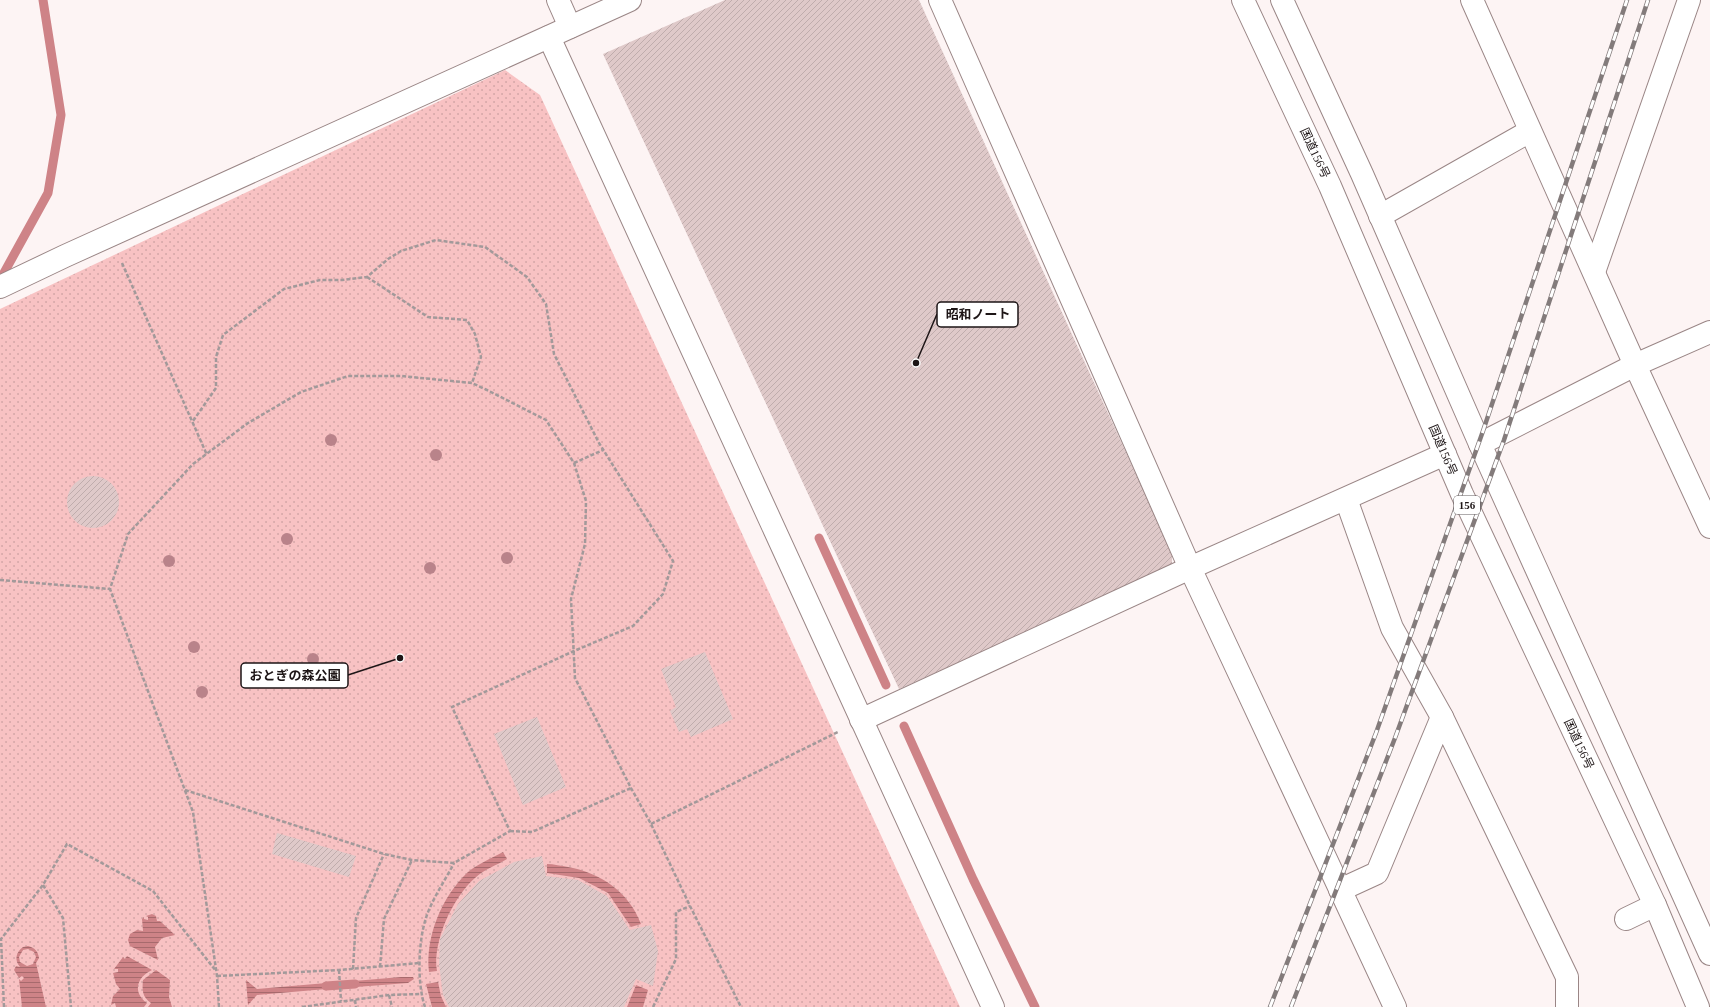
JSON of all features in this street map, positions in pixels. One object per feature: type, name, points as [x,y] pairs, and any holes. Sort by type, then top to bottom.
[{"type":"main road","points":[[558,0],[570,27]]},
{"type":"main road","points":[[0,287],[65,256],[630,0]]},
{"type":"main road","points":[[940,0],[1190,568],[1395,1007]]},
{"type":"main road","name":"国道156号","points":[[1243,0],[1330,186],[1445,454],[1655,905],[1698,1007]]},
{"type":"main road","points":[[1282,0],[1710,954]]},
{"type":"main road","points":[[1472,0],[1635,365],[1710,527]]},
{"type":"main road","points":[[1594,272],[1689,0]]},
{"type":"main road","points":[[549,37],[993,1007]]},
{"type":"main road","points":[[1380,216],[1530,131]]},
{"type":"main road","points":[[1480,444],[1635,365],[1710,332]]},
{"type":"main road","points":[[861,720],[1190,568],[1445,454]]},
{"type":"main road","points":[[1346,499],[1392,628],[1442,717],[1568,978],[1567,1007]]},
{"type":"main road","points":[[1340,890],[1377,873],[1442,717]]},
{"type":"main road","points":[[1626,919],[1655,905]]},
{"type":"path","points":[[193,421],[216,388],[216,357],[223,335],[284,288],[320,280],[342,280],[367,277],[400,251],[436,240],[485,247],[527,277],[546,304],[554,354],[603,450],[673,561],[663,594],[633,626],[574,651],[452,707],[510,831]]},
{"type":"path","points":[[122,263],[207,455]]},
{"type":"path","points":[[367,277],[428,317],[467,320],[476,334],[481,357],[472,383]]},
{"type":"path","points":[[219,1007],[217,976],[193,812],[110,589],[128,534],[193,464],[248,423],[301,392],[348,376],[401,376],[472,383],[546,420],[574,463],[586,501],[585,544],[571,599],[575,678],[631,788],[652,824],[690,906],[741,1007]]},
{"type":"path","points":[[574,463],[603,450]]},
{"type":"path","points":[[0,580],[110,589]]},
{"type":"path","points":[[652,824],[861,720]]},
{"type":"path","points":[[425,1007],[420,987],[419,963],[426,918],[454,863],[510,831],[532,832],[631,788]]},
{"type":"path","points":[[184,789],[384,854],[412,860],[454,863]]},
{"type":"path","points":[[4,1007],[1,939],[43,885],[67,844],[153,891],[216,971]]},
{"type":"path","points":[[353,969],[356,918],[384,854]]},
{"type":"path","points":[[380,967],[384,919],[412,860]]},
{"type":"path","points":[[43,885],[63,918],[71,1007]]},
{"type":"path","points":[[654,1006],[676,959],[676,912],[690,906]]},
{"type":"path","points":[[217,976],[339,970],[419,963]]},
{"type":"path","points":[[339,970],[341,1001]]},
{"type":"path","points":[[302,1007],[389,995],[421,994]]},
{"type":"path","points":[[389,995],[392,1007]]},
{"type":"path","points":[[355,1000],[356,1007]]},
{"type":"shaded area","points":[[505,70],[540,95],[960,1007],[0,1007],[0,309]]},
{"type":"shaded area","points":[[503,852],[507,859],[478,875],[459,896],[441,934],[436,959],[437,971],[429,972],[428,959],[433,931],[437,918],[450,893],[468,872]]},
{"type":"shaded area","points":[[547,864],[580,870],[602,879],[621,893],[629,902],[641,924],[631,927],[608,893],[579,878],[547,873]]},
{"type":"shaded area","points":[[152,914],[156,916],[157,921],[160,921],[175,935],[162,938],[155,947],[158,960],[130,946],[128,940],[130,934],[137,930],[143,931],[142,919],[144,917],[144,919],[148,920],[148,917],[146,916]]},
{"type":"shaded area","points":[[28,946],[36,950],[38,953],[39,958],[36,963],[46,1007],[22,1007],[19,979],[21,981],[24,978],[22,976],[19,978],[14,970],[16,966],[20,967],[16,959],[19,951],[23,947]],"holes":[[[28,949],[34,952],[36,957],[33,964],[27,966],[20,962],[19,957],[23,950]]]},
{"type":"shaded area","points":[[127,956],[152,970],[143,977],[138,985],[139,994],[147,1003],[144,1007],[116,1007],[115,1003],[111,1005],[113,996],[120,989],[116,984],[113,973],[118,972],[118,969],[114,969],[123,957],[125,959]]},
{"type":"shaded area","points":[[156,970],[170,980],[169,997],[172,1007],[148,1007],[151,1003],[143,993],[143,980]]},
{"type":"shaded area","points":[[413,977],[414,979],[408,983],[343,988],[342,982]]},
{"type":"shaded area","points":[[246,980],[257,989],[338,982],[338,988],[257,995],[248,1005]]},
{"type":"shaded area","points":[[438,982],[441,996],[446,1007],[432,1007],[426,984]]},
{"type":"shaded area","points":[[636,985],[648,990],[643,1007],[627,1007]]},
{"type":"building","points":[[725,0],[919,0],[1172,553],[1172,564],[1168,570],[899,689],[603,54]]},
{"type":"building","points":[[93,476],[103,478],[111,484],[117,492],[119,502],[117,512],[111,520],[103,526],[93,528],[83,526],[75,520],[69,512],[67,502],[69,492],[75,484],[83,478]]},
{"type":"building","points":[[705,652],[733,719],[691,737],[687,729],[679,732],[670,711],[676,707],[661,669]]},
{"type":"building","points":[[537,717],[566,787],[523,805],[494,734]]},
{"type":"building","points":[[277,833],[356,856],[349,877],[272,854]]},
{"type":"building","points":[[542,856],[546,876],[578,880],[607,896],[630,930],[651,925],[658,951],[653,986],[636,979],[624,1007],[449,1007],[443,995],[439,964],[440,939],[458,904],[479,881],[514,862]]},
{"type":"waterway","points":[[0,280],[48,193],[61,115],[43,0]]},
{"type":"waterway","points":[[819,538],[886,685]]},
{"type":"waterway","points":[[904,726],[973,879],[1035,1007]]},
{"type":"waterway","points":[[326,986],[355,984]]},
{"type":"railway","points":[[1270,1007],[1376,733],[1483,431],[1627,0]]},
{"type":"railway","points":[[1291,1007],[1395,738],[1504,440],[1648,0]]},
{"type":"place","name":"昭和ノート","points":[[916,363]]},
{"type":"place","name":"おとぎの森公園","points":[[400,658]]}]
